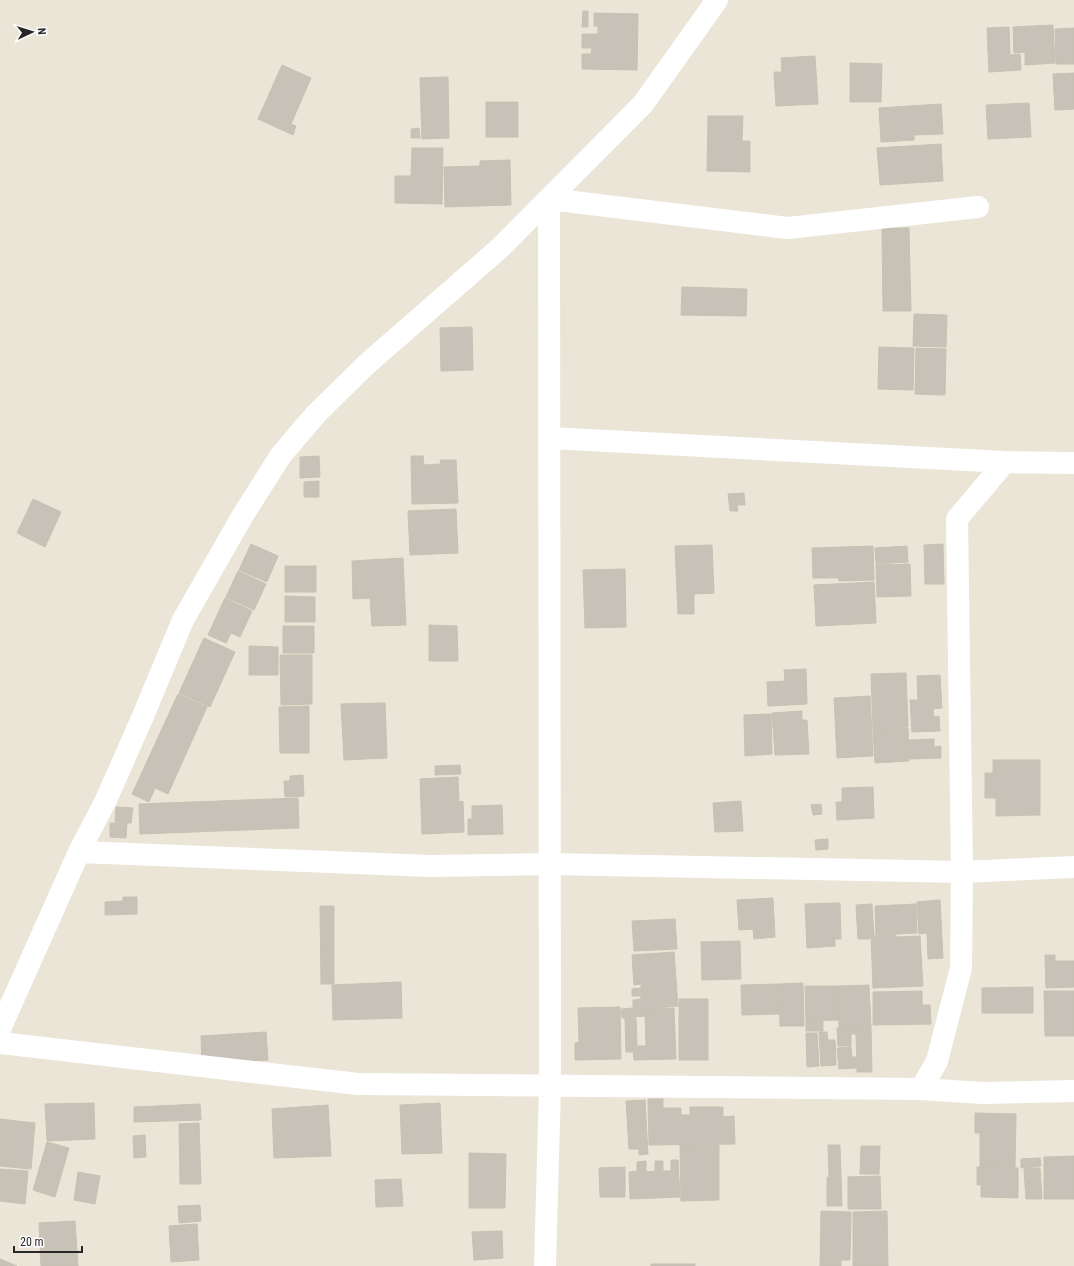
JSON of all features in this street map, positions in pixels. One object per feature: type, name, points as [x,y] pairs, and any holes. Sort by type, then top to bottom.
[{"type":"street","points":[[0,1029],[79,852],[109,793],[183,620],[243,515],[281,455],[316,414],[368,363],[500,248],[643,104],[717,0]]},
{"type":"street","points":[[549,199],[788,228],[978,207]]},
{"type":"street","points":[[545,1266],[550,1086],[549,199]]},
{"type":"street","points":[[550,438],[1005,462],[1074,463]]},
{"type":"street","points":[[922,1089],[937,1061],[961,968],[962,872],[958,519],[1005,462]]},
{"type":"street","points":[[79,852],[430,866],[550,864],[962,872],[1074,867]]},
{"type":"street","points":[[0,1043],[358,1084],[922,1089],[983,1093],[1074,1091]]},
{"type":"building","points":[[583,11],[588,11],[588,27],[582,27]]},
{"type":"building","points":[[594,13],[638,14],[637,70],[582,69],[582,54],[591,54],[592,48],[582,48],[582,34],[598,34],[598,26],[594,26]]},
{"type":"building","points":[[1053,25],[1055,63],[1025,65],[1025,52],[1014,53],[1013,27]]},
{"type":"building","points":[[1009,27],[1010,55],[1020,54],[1021,70],[989,72],[987,28]]},
{"type":"building","points":[[1074,28],[1074,64],[1056,64],[1055,29]]},
{"type":"building","points":[[815,56],[818,104],[776,106],[774,72],[782,72],[781,58]]},
{"type":"building","points":[[850,63],[882,64],[881,102],[850,102]]},
{"type":"building","points":[[282,65],[311,78],[291,124],[296,126],[293,135],[258,119]]},
{"type":"building","points":[[1074,73],[1074,109],[1055,110],[1053,74]]},
{"type":"building","points":[[448,77],[449,138],[422,139],[420,78]]},
{"type":"building","points":[[486,102],[518,102],[518,137],[486,137]]},
{"type":"building","points":[[1029,103],[1031,137],[988,139],[986,105]]},
{"type":"building","points":[[941,104],[943,134],[914,135],[914,140],[881,142],[879,108]]},
{"type":"building","points":[[708,116],[743,116],[742,141],[750,141],[750,172],[707,171]]},
{"type":"building","points":[[419,128],[420,138],[411,138],[411,129]]},
{"type":"building","points":[[941,144],[943,181],[880,185],[877,148]]},
{"type":"building","points":[[412,148],[443,148],[442,204],[395,203],[395,176],[411,176]]},
{"type":"building","points":[[510,160],[511,205],[445,207],[444,167],[480,166],[480,161]]},
{"type":"building","points":[[882,228],[909,228],[911,311],[883,311]]},
{"type":"building","points":[[682,287],[747,289],[746,316],[681,315]]},
{"type":"building","points":[[914,314],[947,315],[946,347],[913,346]]},
{"type":"building","points":[[472,327],[473,370],[441,371],[440,328]]},
{"type":"building","points":[[879,347],[914,348],[913,390],[878,389]]},
{"type":"building","points":[[916,348],[946,349],[945,395],[915,394]]},
{"type":"building","points":[[319,456],[320,477],[300,478],[300,457]]},
{"type":"building","points":[[411,456],[423,456],[424,465],[441,464],[440,460],[456,460],[458,503],[412,504]]},
{"type":"building","points":[[319,481],[319,497],[304,497],[304,482]]},
{"type":"building","points":[[744,493],[745,505],[737,505],[738,511],[730,511],[728,494]]},
{"type":"building","points":[[33,499],[61,512],[45,547],[17,533]]},
{"type":"building","points":[[456,509],[458,553],[410,555],[408,511]]},
{"type":"building","points":[[251,544],[278,556],[267,582],[239,570]]},
{"type":"building","points":[[943,544],[944,584],[925,584],[924,545]]},
{"type":"building","points":[[712,545],[714,593],[694,594],[694,614],[678,614],[675,546]]},
{"type":"building","points":[[873,546],[874,580],[839,581],[838,578],[813,578],[812,548]]},
{"type":"building","points":[[907,546],[908,562],[876,564],[875,548]]},
{"type":"building","points":[[403,558],[406,625],[372,626],[370,598],[353,599],[352,561]]},
{"type":"building","points":[[910,564],[911,596],[877,597],[876,565]]},
{"type":"building","points":[[285,566],[316,566],[316,592],[285,592]]},
{"type":"building","points":[[625,569],[626,627],[585,628],[583,570]]},
{"type":"building","points":[[238,571],[266,584],[254,610],[226,597]]},
{"type":"building","points":[[874,582],[876,623],[816,626],[814,585]]},
{"type":"building","points":[[285,596],[315,597],[315,622],[285,622]]},
{"type":"building","points":[[225,598],[252,611],[240,637],[231,633],[226,643],[208,635]]},
{"type":"building","points":[[429,625],[457,626],[458,661],[429,661]]},
{"type":"building","points":[[283,626],[314,626],[314,653],[283,653]]},
{"type":"building","points":[[204,638],[235,652],[210,707],[179,693]]},
{"type":"building","points":[[249,646],[278,647],[278,675],[249,675]]},
{"type":"building","points":[[280,655],[312,655],[312,704],[281,705]]},
{"type":"building","points":[[806,669],[807,704],[768,706],[767,682],[785,681],[784,670]]},
{"type":"building","points":[[906,673],[908,727],[873,729],[871,674]]},
{"type":"building","points":[[940,675],[942,708],[933,709],[934,717],[939,716],[940,731],[912,732],[910,700],[918,700],[917,676]]},
{"type":"building","points":[[178,694],[207,707],[168,794],[155,788],[149,802],[132,794]]},
{"type":"building","points":[[870,696],[873,756],[837,758],[834,698]]},
{"type":"building","points":[[385,703],[387,758],[344,760],[341,704]]},
{"type":"building","points":[[309,706],[309,753],[280,753],[279,707]]},
{"type":"building","points":[[802,711],[802,720],[807,720],[809,754],[775,755],[772,713]]},
{"type":"building","points":[[771,714],[772,754],[745,756],[744,715]]},
{"type":"building","points":[[908,728],[909,761],[875,763],[873,729]]},
{"type":"building","points":[[934,739],[934,747],[941,746],[941,758],[910,759],[909,740]]},
{"type":"building","points":[[993,760],[1040,760],[1040,815],[996,816],[996,798],[985,798],[985,773],[993,773]]},
{"type":"building","points":[[460,765],[461,774],[435,775],[435,766]]},
{"type":"building","points":[[303,775],[304,796],[285,797],[284,781],[290,781],[290,776]]},
{"type":"building","points":[[458,777],[459,802],[463,801],[464,832],[422,834],[420,779]]},
{"type":"building","points":[[873,787],[874,818],[837,820],[836,802],[842,802],[842,788]]},
{"type":"building","points":[[298,798],[299,828],[140,834],[139,804]]},
{"type":"building","points":[[741,801],[743,831],[715,832],[713,803]]},
{"type":"building","points":[[821,804],[822,814],[813,815],[811,805]]},
{"type":"building","points":[[502,805],[503,834],[468,835],[468,819],[472,819],[472,806]]},
{"type":"building","points":[[116,807],[133,808],[131,823],[115,822]]},
{"type":"building","points":[[110,823],[127,823],[126,838],[110,837]]},
{"type":"building","points":[[828,839],[828,849],[816,850],[815,840]]},
{"type":"building","points":[[123,897],[137,897],[137,914],[105,915],[105,902],[123,901]]},
{"type":"building","points":[[773,898],[775,937],[754,939],[753,929],[739,930],[737,900]]},
{"type":"building","points":[[940,900],[943,958],[928,959],[927,933],[919,934],[917,902]]},
{"type":"building","points":[[840,903],[841,939],[835,939],[835,946],[807,948],[805,904]]},
{"type":"building","points":[[872,904],[874,936],[870,936],[870,939],[858,939],[856,905]]},
{"type":"building","points":[[916,904],[917,933],[876,935],[875,906]]},
{"type":"building","points":[[320,906],[334,906],[334,984],[321,984]]},
{"type":"building","points":[[675,919],[677,949],[634,951],[632,921]]},
{"type":"building","points":[[896,935],[895,937],[920,936],[923,986],[873,988],[871,936]]},
{"type":"building","points":[[740,941],[741,979],[702,980],[701,942]]},
{"type":"building","points":[[674,952],[678,1006],[644,1009],[645,1016],[622,1018],[621,1009],[633,1008],[633,1000],[641,999],[641,996],[632,996],[632,989],[641,988],[641,984],[634,985],[632,955]]},
{"type":"building","points":[[1045,955],[1055,955],[1055,961],[1074,961],[1074,987],[1046,988]]},
{"type":"building","points":[[401,982],[402,1018],[333,1020],[332,985]]},
{"type":"building","points":[[803,983],[804,1026],[780,1026],[779,984]]},
{"type":"building","points":[[779,984],[779,1014],[742,1015],[741,985]]},
{"type":"building","points":[[869,985],[871,1027],[839,1028],[838,986]]},
{"type":"building","points":[[805,986],[838,986],[839,1020],[806,1021]]},
{"type":"building","points":[[1033,987],[1033,1013],[982,1013],[982,988]]},
{"type":"building","points":[[922,991],[922,1005],[930,1005],[931,1024],[873,1025],[873,992]]},
{"type":"building","points":[[1044,991],[1074,991],[1074,1036],[1045,1036]]},
{"type":"building","points":[[679,999],[708,999],[708,1060],[679,1060]]},
{"type":"building","points":[[620,1007],[621,1059],[575,1060],[575,1043],[579,1042],[578,1008]]},
{"type":"building","points":[[674,1008],[676,1059],[634,1060],[633,1046],[646,1046],[645,1009]]},
{"type":"building","points":[[625,1018],[636,1018],[637,1045],[633,1046],[633,1052],[626,1052]]},
{"type":"building","points":[[806,1021],[823,1021],[823,1031],[806,1031]]},
{"type":"building","points":[[871,1027],[872,1072],[857,1072],[856,1034],[851,1034],[851,1046],[838,1046],[837,1028]]},
{"type":"building","points":[[266,1032],[268,1060],[202,1063],[201,1036]]},
{"type":"building","points":[[819,1032],[827,1032],[828,1040],[835,1040],[836,1065],[821,1066]]},
{"type":"building","points":[[806,1033],[817,1033],[819,1066],[807,1067]]},
{"type":"building","points":[[851,1047],[852,1057],[856,1057],[856,1068],[839,1069],[837,1048]]},
{"type":"building","points":[[648,1099],[663,1099],[663,1108],[681,1108],[681,1115],[690,1115],[690,1107],[723,1107],[723,1117],[734,1116],[735,1144],[649,1145]]},
{"type":"building","points":[[645,1100],[648,1154],[639,1155],[639,1149],[629,1149],[626,1101]]},
{"type":"building","points":[[94,1103],[95,1139],[47,1141],[45,1104]]},
{"type":"building","points":[[440,1103],[442,1153],[402,1154],[400,1105]]},
{"type":"building","points":[[200,1104],[201,1120],[134,1122],[134,1107]]},
{"type":"building","points":[[328,1105],[331,1156],[274,1158],[272,1109]]},
{"type":"building","points":[[975,1113],[1016,1114],[1015,1168],[980,1167],[980,1133],[975,1133]]},
{"type":"building","points":[[0,1119],[35,1123],[31,1169],[0,1166]]},
{"type":"building","points":[[199,1123],[201,1184],[180,1184],[179,1124]]},
{"type":"building","points":[[145,1135],[146,1157],[134,1158],[133,1136]]},
{"type":"building","points":[[47,1142],[69,1148],[55,1197],[33,1190]]},
{"type":"building","points":[[680,1145],[719,1145],[719,1200],[681,1201]]},
{"type":"building","points":[[828,1145],[840,1145],[841,1176],[829,1176]]},
{"type":"building","points":[[861,1146],[880,1146],[879,1174],[860,1174]]},
{"type":"building","points":[[469,1153],[506,1154],[505,1208],[469,1208]]},
{"type":"building","points":[[1074,1156],[1074,1199],[1044,1199],[1044,1157]]},
{"type":"building","points":[[1040,1158],[1041,1166],[1021,1168],[1021,1159]]},
{"type":"building","points":[[671,1160],[678,1160],[680,1197],[630,1199],[629,1172],[637,1171],[637,1162],[646,1161],[646,1172],[655,1171],[655,1161],[663,1161],[663,1171],[671,1171]]},
{"type":"building","points":[[625,1167],[625,1197],[600,1197],[599,1168]]},
{"type":"building","points":[[977,1167],[1018,1168],[1018,1198],[981,1197],[981,1185],[977,1185]]},
{"type":"building","points":[[1025,1168],[1040,1168],[1042,1199],[1026,1199]]},
{"type":"building","points":[[0,1169],[28,1171],[25,1204],[0,1201]]},
{"type":"building","points":[[78,1172],[100,1176],[95,1204],[74,1200]]},
{"type":"building","points":[[841,1176],[842,1206],[827,1206],[827,1177]]},
{"type":"building","points":[[880,1176],[881,1209],[848,1209],[848,1177]]},
{"type":"building","points":[[401,1179],[403,1206],[376,1207],[375,1180]]},
{"type":"building","points":[[200,1205],[201,1221],[179,1223],[178,1206]]},
{"type":"building","points":[[821,1211],[851,1212],[850,1260],[841,1260],[841,1266],[820,1266]]},
{"type":"building","points":[[887,1211],[888,1266],[853,1266],[853,1212]]},
{"type":"building","points":[[75,1221],[78,1266],[41,1266],[39,1223]]},
{"type":"building","points":[[197,1224],[199,1260],[171,1262],[169,1226]]},
{"type":"building","points":[[502,1231],[503,1258],[474,1260],[472,1232]]},
{"type":"building","points":[[0,1259],[17,1266],[0,1266]]},
{"type":"building","points":[[651,1264],[695,1264],[695,1266],[651,1266]]}]
